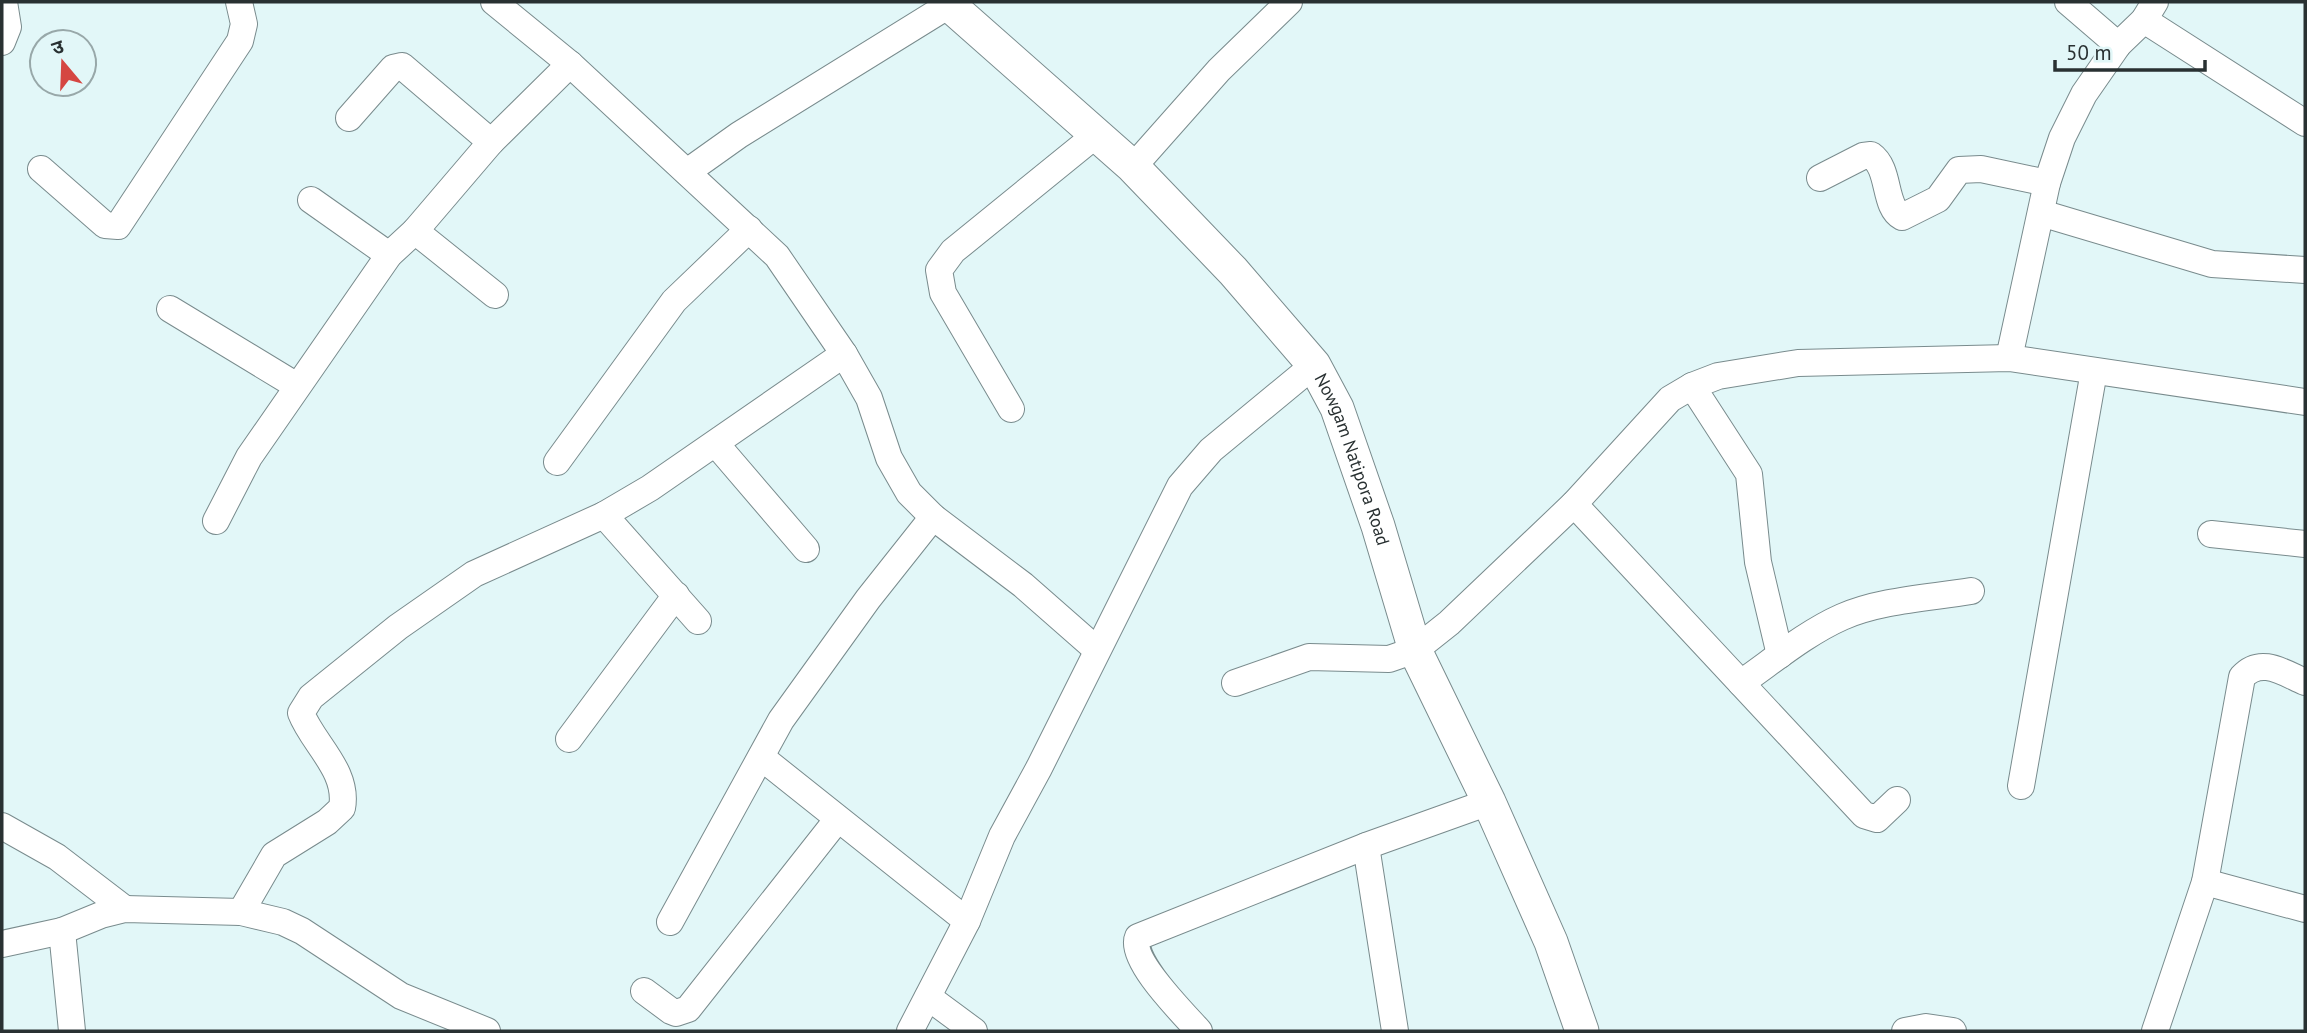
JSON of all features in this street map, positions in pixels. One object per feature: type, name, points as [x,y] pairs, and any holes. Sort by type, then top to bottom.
[{"type":"main road","name":"Nowgam Natipora Road","points":[[948,4],[1133,167],[1233,271],[1314,365],[1337,408],[1415,650],[1489,802],[1551,942],[1583,1031]]},
{"type":"street","points":[[2,42],[8,27],[4,2]]},
{"type":"street","points":[[41,169],[105,225],[118,226],[176,142],[240,41],[244,24],[239,2]]},
{"type":"street","points":[[494,2],[570,64],[777,256],[844,354],[869,398],[897,475],[909,493],[933,517],[1023,585],[1097,650]]},
{"type":"street","points":[[1133,167],[1219,70],[1289,2]]},
{"type":"street","points":[[2068,2],[2118,45]]},
{"type":"street","points":[[687,172],[739,135],[948,4]]},
{"type":"street","points":[[2009,358],[2048,183],[2073,113],[2118,45],[2150,11],[2305,123]]},
{"type":"street","points":[[216,521],[249,457],[389,255],[415,231],[491,142],[570,64]]},
{"type":"street","points":[[349,118],[393,68],[402,66],[491,142]]},
{"type":"street","points":[[1011,409],[943,293],[939,270],[953,251],[1097,134]]},
{"type":"street","points":[[1820,178],[1863,156],[1871,155],[1882,166],[1895,212],[1902,218],[1937,199],[1959,170],[1981,169],[2048,183]]},
{"type":"street","points":[[311,200],[389,255]]},
{"type":"street","points":[[2042,213],[2212,264],[2305,270]]},
{"type":"street","points":[[557,462],[667,309],[749,229]]},
{"type":"street","points":[[415,231],[495,295]]},
{"type":"street","points":[[170,309],[297,386]]},
{"type":"street","points":[[241,912],[274,855],[327,822],[342,808],[343,790],[333,765],[301,713],[311,696],[398,626],[474,574],[604,515],[716,444],[844,354]]},
{"type":"street","points":[[1235,683],[1309,657],[1389,659],[1415,650],[1449,624],[1574,504],[1670,399],[1692,386],[1718,376],[1798,363],[2009,358],[2305,402]]},
{"type":"street","points":[[910,1031],[967,921],[1002,836],[1180,485],[1211,450],[1314,365]]},
{"type":"street","points":[[2021,786],[2094,371]]},
{"type":"street","points":[[1692,386],[1749,474],[1758,562],[1780,655]]},
{"type":"street","points":[[716,444],[806,549]]},
{"type":"street","points":[[1574,504],[1868,819],[1883,816],[1897,800]]},
{"type":"street","points":[[604,515],[698,621]]},
{"type":"street","points":[[670,922],[761,757],[808,680],[933,517]]},
{"type":"street","points":[[2211,534],[2305,544]]},
{"type":"street","points":[[1741,683],[1780,655],[1843,617],[1872,608],[1971,591]]},
{"type":"street","points":[[569,739],[676,595]]},
{"type":"street","points":[[2155,1031],[2205,882],[2242,677],[2249,669],[2262,666],[2305,682]]},
{"type":"street","points":[[761,757],[967,921]]},
{"type":"street","points":[[1199,1031],[1143,965],[1136,950],[1138,937],[1367,846],[1489,802]]},
{"type":"street","points":[[644,991],[676,1013],[688,1009],[837,820]]},
{"type":"street","points":[[2,826],[57,858],[125,909]]},
{"type":"street","points":[[1367,846],[1395,1031]]},
{"type":"street","points":[[2205,882],[2305,909]]},
{"type":"street","points":[[2,944],[62,931],[101,915],[125,909],[241,912],[283,922],[302,931],[401,996],[487,1031]]},
{"type":"street","points":[[62,931],[72,1031]]},
{"type":"street","points":[[928,998],[974,1031]]},
{"type":"street","points":[[1905,1031],[1927,1027],[1954,1031]]}]
